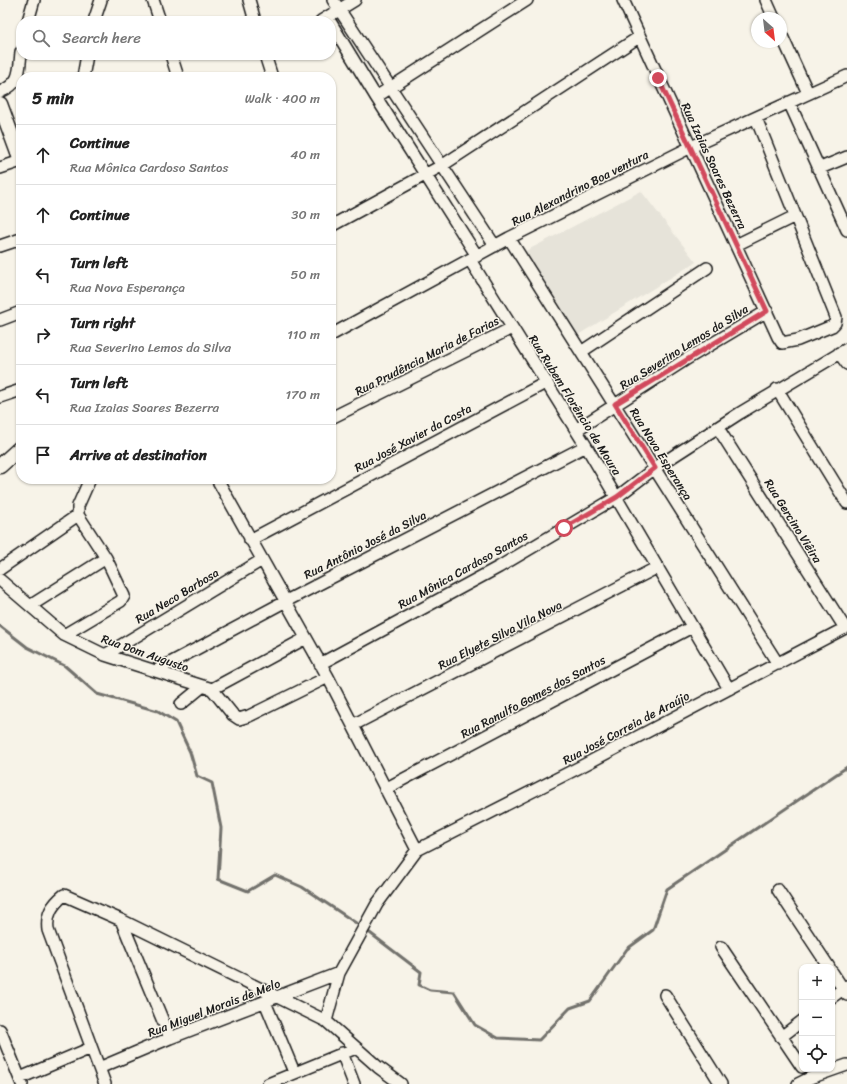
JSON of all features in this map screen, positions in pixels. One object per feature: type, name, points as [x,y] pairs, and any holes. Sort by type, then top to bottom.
[{"type":"street","points":[[29,16],[34,0]]},
{"type":"street","points":[[96,16],[101,0]]},
{"type":"street","points":[[153,0],[158,16]]},
{"type":"street","points":[[248,0],[253,16]]},
{"type":"street","points":[[333,0],[341,9],[495,246]]},
{"type":"street","points":[[328,16],[333,0]]},
{"type":"street","points":[[332,16],[355,0]]},
{"type":"street","points":[[376,97],[527,0]]},
{"type":"street","name":"Rua Izaias Soares Bezerra","points":[[623,0],[782,343],[798,340],[832,326],[836,321],[835,310],[795,216]]},
{"type":"street","points":[[766,0],[771,12]]},
{"type":"street","name":"Rua Rubem Florêncio de Moura","points":[[336,34],[425,175],[474,258],[512,328],[547,382],[617,497],[729,689]]},
{"type":"street","points":[[336,223],[443,165],[639,37]]},
{"type":"street","points":[[787,47],[808,93]]},
{"type":"street","points":[[19,72],[20,60]]},
{"type":"street","points":[[84,72],[86,60]]},
{"type":"street","points":[[173,60],[176,72]]},
{"type":"street","points":[[267,60],[271,72]]},
{"type":"street","name":"Rua Alexandrino Boa ventura","points":[[336,331],[509,238],[691,147],[847,76]]},
{"type":"street","points":[[0,92],[11,88],[16,80]]},
{"type":"street","points":[[789,102],[818,169],[847,230]]},
{"type":"street","points":[[0,104],[16,147]]},
{"type":"street","points":[[736,245],[795,216],[756,118]]},
{"type":"street","points":[[818,169],[847,157]]},
{"type":"street","points":[[0,168],[16,163]]},
{"type":"street","name":"Rua Nova Esperança","points":[[509,238],[778,664]]},
{"type":"street","points":[[0,246],[16,241]]},
{"type":"street","points":[[580,352],[707,268]]},
{"type":"street","name":"Rua Severino Lemos da Silva","points":[[576,430],[615,404],[767,311]]},
{"type":"street","points":[[0,320],[16,314]]},
{"type":"street","name":"Rua Prudência Maria de Farias","points":[[336,416],[512,328]]},
{"type":"street","points":[[843,351],[847,364]]},
{"type":"street","name":"Rua Mônica Cardoso Santos","points":[[320,664],[499,567],[617,497],[655,468],[777,390],[843,351]]},
{"type":"street","name":"Rua José Xavier da Costa","points":[[250,540],[547,382]]},
{"type":"street","points":[[777,390],[847,503]]},
{"type":"street","points":[[0,397],[16,392]]},
{"type":"street","name":"Rua Gercino Viêira","points":[[718,428],[846,627]]},
{"type":"street","name":"Rua Antônio José da Silva","points":[[157,670],[286,601],[586,446]]},
{"type":"street","points":[[0,466],[16,452]]},
{"type":"street","points":[[64,635],[123,599],[122,589],[106,558],[78,515],[78,506],[88,484]]},
{"type":"street","points":[[220,484],[328,677],[417,850],[377,904],[339,973],[326,1021]]},
{"type":"street","points":[[0,569],[78,515]]},
{"type":"street","points":[[30,606],[106,558]]},
{"type":"street","name":"Rua Neco Barbosa","points":[[105,655],[262,560]]},
{"type":"street","name":"Rua Elyete Silva Vila Nova","points":[[353,725],[658,567]]},
{"type":"street","name":"Rua Dom Augusto","points":[[0,580],[64,635],[105,655],[208,687]]},
{"type":"street","name":"Rua Ranulfo Gomes dos Santos","points":[[386,789],[692,627]]},
{"type":"street","name":"Rua José Correia de Araújo","points":[[417,850],[582,766],[846,627]]},
{"type":"street","points":[[181,704],[208,687],[306,638]]},
{"type":"street","points":[[208,687],[233,715],[239,719],[328,677]]},
{"type":"street","points":[[778,890],[827,964]]},
{"type":"street","points":[[105,1084],[48,930],[48,914],[57,900],[64,895],[121,920],[326,1021],[356,1048],[401,1084]]},
{"type":"street","points":[[121,920],[170,1038]]},
{"type":"street","points":[[721,947],[807,1074]]},
{"type":"street","name":"Rua Miguel Morais de Melo","points":[[99,1068],[170,1038],[339,973]]},
{"type":"street","points":[[835,976],[846,990],[835,996]]},
{"type":"street","points":[[665,995],[721,1084]]},
{"type":"street","points":[[265,1002],[294,1072]]},
{"type":"street","points":[[781,1037],[799,1023]]},
{"type":"street","points":[[1,1036],[21,1081],[91,1048]]},
{"type":"street","points":[[268,1084],[294,1072],[356,1048]]},
{"type":"street","points":[[342,1053],[354,1084]]},
{"type":"street","points":[[798,1084],[807,1074],[847,1065]]},
{"type":"shaded area","points":[[641,191],[696,262],[578,335],[524,252]]},
{"type":"waterway","points":[[0,626],[27,647],[65,666],[97,694],[158,711],[176,722],[190,752],[197,776],[212,783],[221,828],[218,879],[248,891],[275,875],[302,887],[362,927]]},
{"type":"waterway","points":[[366,930],[421,972],[419,985],[430,990],[454,992],[475,1025],[498,1038],[539,1040],[570,1008],[590,1001],[627,949],[653,930],[667,889],[847,767]]},
{"type":"route","points":[[564,528],[617,497],[655,468],[615,404],[767,311],[658,78]]}]
